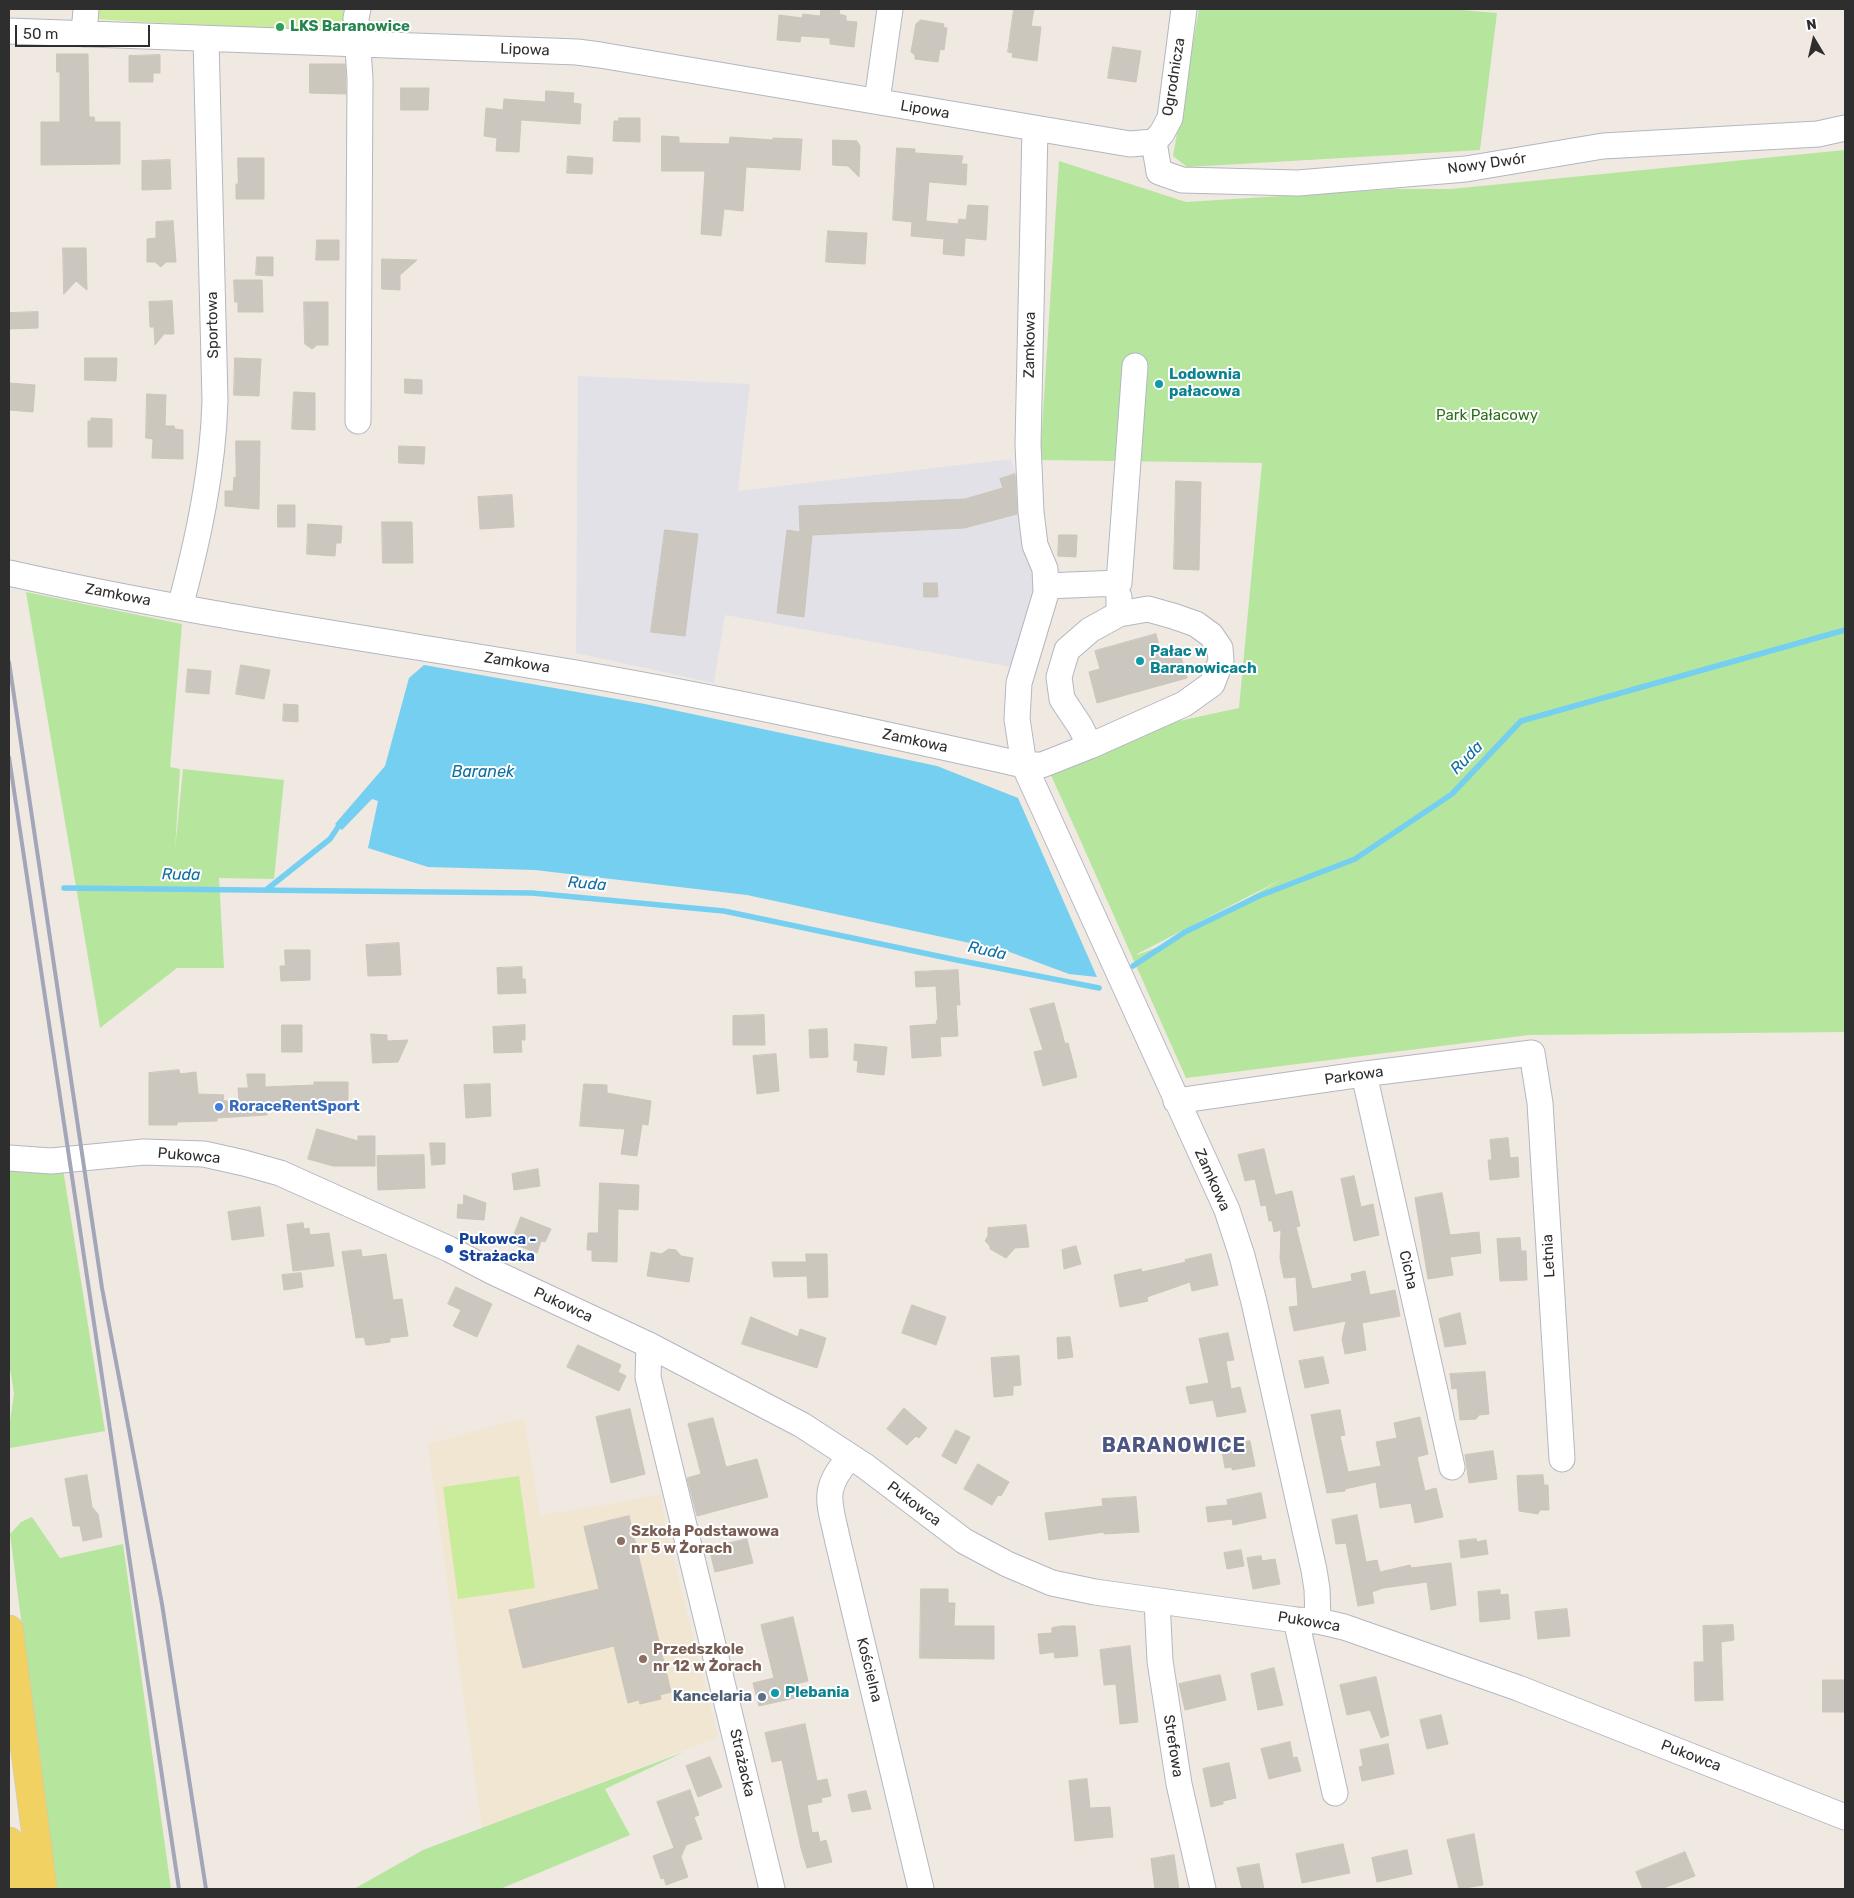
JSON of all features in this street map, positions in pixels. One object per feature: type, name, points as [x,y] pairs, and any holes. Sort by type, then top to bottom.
[{"type":"main road","points":[[9,1629],[43,1889]]},
{"type":"main road","points":[[9,1842],[16,1889]]},
{"type":"street","points":[[84,34],[86,9]]},
{"type":"street","points":[[358,9],[360,79],[358,421]]},
{"type":"street","points":[[877,101],[890,9]]},
{"type":"street","name":"Ogrodnicza","points":[[1154,142],[1170,118],[1184,9]]},
{"type":"street","name":"Lipowa","points":[[9,31],[593,54],[1035,129]]},
{"type":"street","name":"Sportowa","points":[[180,607],[204,502],[214,436],[215,401],[206,39]]},
{"type":"street","name":"Nowy Dwór","points":[[1154,142],[1159,172],[1182,180],[1298,183],[1466,169],[1603,146],[1818,134],[1845,128]]},
{"type":"street","points":[[1035,129],[1130,144],[1154,142]]},
{"type":"street","name":"Zamkowa","points":[[1035,129],[1028,444],[1031,512],[1035,546],[1045,569],[1046,593],[1019,683],[1017,719],[1024,765],[1226,1210],[1242,1256],[1314,1570],[1317,1589],[1307,1620],[1335,1793]]},
{"type":"street","points":[[1119,614],[1119,584],[1135,366]]},
{"type":"street","name":"Zamkowa","points":[[9,573],[180,607],[580,674],[822,720],[1024,765]]},
{"type":"street","points":[[1046,586],[1119,584]]},
{"type":"street","points":[[1024,765],[1042,765],[1090,746],[1184,704],[1212,684],[1221,661],[1220,648],[1210,635],[1196,624],[1148,609],[1119,614],[1090,630],[1067,650],[1059,677],[1062,699],[1080,726],[1090,746]]},
{"type":"street","name":"Parkowa","points":[[1176,1101],[1364,1074],[1532,1053]]},
{"type":"street","name":"Letnia","points":[[1532,1053],[1540,1103],[1562,1459]]},
{"type":"street","name":"Cicha","points":[[1364,1074],[1452,1467]]},
{"type":"street","name":"Pukowca","points":[[9,1158],[51,1161],[144,1152],[204,1154],[280,1173],[449,1249],[493,1272],[649,1345],[802,1424],[964,1541],[1007,1564],[1052,1583],[1095,1592],[1156,1601],[1307,1620],[1354,1630],[1518,1688],[1845,1817]]},
{"type":"street","name":"Strażacka","points":[[649,1345],[648,1377],[772,1889]]},
{"type":"street","name":"Kościelna","points":[[850,1457],[831,1482],[829,1498],[921,1889]]},
{"type":"street","name":"Strefowa","points":[[1156,1601],[1160,1661],[1179,1784],[1203,1889]]},
{"type":"shaded area","points":[[578,376],[750,384],[738,491],[1011,459],[1026,513],[1037,591],[1012,667],[725,615],[714,683],[576,653]]},
{"type":"shaded area","points":[[524,1418],[540,1515],[661,1494],[666,1528],[718,1737],[482,1828],[428,1444]]},
{"type":"green space","name":"LKS Baranowice","points":[[97,9],[345,9],[341,34],[95,19]]},
{"type":"green space","points":[[1199,9],[1450,9],[1497,13],[1480,150],[1187,167],[1173,156]]},
{"type":"green space","name":"Park Pałacowy","points":[[1845,150],[1845,1032],[1529,1035],[1186,1078],[1040,751],[1239,708],[1262,463],[1040,460],[1059,161],[1186,202],[1394,189],[1451,189]],"holes":[[[1284,878],[1168,943],[1137,955]]]},
{"type":"green space","points":[[26,592],[182,624],[170,767],[180,769],[175,850],[183,769],[284,780],[274,879],[219,878],[224,968],[177,968],[100,1028]]},
{"type":"green space","points":[[9,1168],[63,1169],[105,1431],[10,1448],[9,1428],[14,1394],[9,1370]]},
{"type":"green space","points":[[519,1476],[535,1588],[458,1599],[443,1487]]},
{"type":"green space","points":[[32,1517],[60,1558],[123,1544],[171,1889],[56,1889],[10,1534],[21,1522]]},
{"type":"green space","points":[[684,1752],[605,1789],[630,1835],[500,1889],[354,1889],[423,1850]]},
{"type":"water","name":"Baranek","points":[[424,665],[645,704],[937,766],[1018,798],[1097,977],[1069,974],[1007,951],[747,895],[535,870],[428,867],[368,848],[378,801],[372,799],[342,830],[335,824],[385,766],[409,678]]},
{"type":"building","points":[[821,9],[840,9],[839,14],[846,16],[846,21],[857,22],[854,47],[830,44],[830,38],[801,36],[800,42],[777,40],[779,15],[802,18],[803,14],[820,16]]},
{"type":"building","points":[[1014,9],[1034,9],[1031,26],[1041,27],[1037,61],[1012,57],[1013,53],[1008,52]]},
{"type":"building","points":[[921,20],[944,24],[943,27],[947,28],[944,50],[940,49],[938,62],[915,59],[915,55],[911,52],[916,24]]},
{"type":"building","points":[[1113,47],[1141,51],[1136,82],[1108,78]]},
{"type":"building","points":[[57,54],[88,54],[89,117],[94,117],[95,122],[120,122],[120,164],[41,165],[41,122],[60,122],[60,72],[57,72]]},
{"type":"building","points":[[160,55],[160,73],[153,73],[153,82],[129,82],[129,56]]},
{"type":"building","points":[[310,64],[345,64],[346,94],[310,93]]},
{"type":"building","points":[[401,88],[429,88],[428,110],[401,110]]},
{"type":"building","points":[[546,91],[574,93],[573,103],[581,104],[580,124],[521,120],[519,152],[496,151],[497,138],[484,136],[486,108],[503,110],[504,99],[545,102]]},
{"type":"building","points":[[619,118],[640,118],[640,142],[613,141],[614,121],[619,121]]},
{"type":"building","points":[[662,136],[679,137],[679,143],[729,144],[730,137],[773,140],[773,138],[802,139],[800,170],[746,167],[743,211],[724,209],[721,236],[701,234],[705,171],[662,171]]},
{"type":"building","points":[[833,140],[857,141],[860,146],[859,177],[848,166],[833,165]]},
{"type":"building","points":[[897,148],[915,149],[915,153],[963,156],[961,164],[967,164],[966,185],[929,182],[926,221],[958,224],[959,219],[966,220],[968,205],[988,206],[986,240],[965,238],[964,256],[943,254],[944,239],[911,236],[912,222],[893,220]]},
{"type":"building","points":[[568,156],[593,158],[592,174],[567,173]]},
{"type":"building","points":[[238,158],[264,158],[264,199],[236,199]]},
{"type":"building","points":[[170,160],[171,189],[142,190],[142,161]]},
{"type":"building","points":[[173,221],[176,262],[166,262],[161,267],[155,262],[147,262],[147,239],[156,238],[156,222]]},
{"type":"building","points":[[828,231],[867,233],[865,264],[826,262]]},
{"type":"building","points":[[317,240],[339,240],[339,260],[316,260]]},
{"type":"building","points":[[63,248],[86,248],[87,290],[76,281],[64,294]]},
{"type":"building","points":[[257,257],[273,257],[273,276],[256,275]]},
{"type":"building","points":[[382,259],[417,260],[400,275],[400,290],[382,289]]},
{"type":"building","points":[[234,280],[262,280],[263,312],[238,312],[238,302],[235,302]]},
{"type":"building","points":[[172,301],[174,334],[164,334],[155,345],[154,327],[150,327],[149,302]]},
{"type":"building","points":[[304,302],[328,302],[328,345],[317,345],[312,349],[305,344]]},
{"type":"building","points":[[38,312],[38,328],[9,329],[9,313]]},
{"type":"building","points":[[85,358],[117,358],[116,381],[85,380]]},
{"type":"building","points":[[235,358],[261,359],[259,396],[234,395]]},
{"type":"building","points":[[405,379],[422,380],[422,394],[405,393]]},
{"type":"building","points":[[9,383],[35,385],[33,412],[9,410]]},
{"type":"building","points":[[294,392],[315,393],[315,430],[292,429]]},
{"type":"building","points":[[147,394],[166,395],[165,426],[174,426],[175,429],[183,430],[183,459],[152,458],[153,439],[146,438]]},
{"type":"building","points":[[91,418],[112,419],[112,447],[88,447],[88,421],[91,421]]},
{"type":"building","points":[[236,441],[260,441],[259,509],[225,506],[225,491],[233,491],[234,477],[236,478]]},
{"type":"building","points":[[399,446],[425,447],[424,464],[399,463]]},
{"type":"building","points":[[1015,474],[1017,514],[964,528],[812,535],[804,617],[777,613],[787,530],[800,532],[799,506],[965,499],[1003,488],[1000,479]]},
{"type":"building","points":[[1176,481],[1201,482],[1199,570],[1174,569]]},
{"type":"building","points":[[512,495],[514,527],[480,529],[478,497]]},
{"type":"building","points":[[278,505],[295,505],[295,527],[278,527]]},
{"type":"building","points":[[382,522],[412,522],[413,563],[383,563]]},
{"type":"building","points":[[308,524],[342,526],[341,543],[336,543],[335,556],[307,554]]},
{"type":"building","points":[[665,530],[698,534],[685,636],[651,632]]},
{"type":"building","points":[[1059,535],[1077,535],[1076,557],[1058,556]]},
{"type":"building","points":[[924,583],[937,583],[938,597],[924,597]]},
{"type":"building","name":"Pałac w Baranowicach","points":[[1156,634],[1161,653],[1179,649],[1187,678],[1097,703],[1089,672],[1100,669],[1095,651]]},
{"type":"building","points":[[241,665],[270,670],[264,699],[236,694]]},
{"type":"building","points":[[188,669],[211,671],[209,694],[186,692]]},
{"type":"building","points":[[284,704],[298,705],[298,722],[283,721]]},
{"type":"building","points":[[399,943],[401,975],[368,976],[366,945]]},
{"type":"building","points":[[285,950],[310,950],[310,980],[281,981],[280,966],[285,966]]},
{"type":"building","points":[[522,967],[522,979],[525,979],[526,993],[498,994],[497,968]]},
{"type":"building","points":[[958,970],[960,1005],[956,1005],[958,1036],[940,1037],[941,1056],[912,1058],[910,1026],[937,1024],[936,1021],[938,1020],[936,986],[916,987],[915,972]]},
{"type":"building","points":[[1054,1003],[1065,1044],[1068,1043],[1077,1077],[1043,1086],[1034,1052],[1043,1050],[1030,1009]]},
{"type":"building","points":[[764,1015],[765,1045],[733,1045],[733,1016]]},
{"type":"building","points":[[282,1025],[302,1025],[302,1052],[282,1052]]},
{"type":"building","points":[[525,1025],[525,1040],[521,1040],[522,1052],[494,1053],[493,1027]]},
{"type":"building","points":[[827,1029],[828,1057],[810,1058],[809,1030]]},
{"type":"building","points":[[371,1034],[387,1035],[387,1041],[408,1040],[398,1062],[373,1063]]},
{"type":"building","points":[[855,1044],[887,1047],[884,1075],[857,1072],[858,1061],[854,1060]]},
{"type":"building","points":[[776,1054],[779,1091],[757,1094],[753,1056]]},
{"type":"building","points":[[179,1070],[180,1074],[196,1072],[198,1094],[224,1095],[223,1100],[267,1113],[267,1115],[217,1118],[217,1121],[177,1122],[177,1125],[149,1125],[149,1073]]},
{"type":"building","points":[[247,1074],[265,1074],[265,1087],[314,1085],[314,1082],[348,1082],[348,1100],[239,1103],[238,1088],[248,1088]]},
{"type":"building","points":[[490,1084],[491,1116],[466,1118],[464,1085]]},
{"type":"building","points":[[584,1084],[607,1085],[607,1093],[651,1101],[648,1125],[642,1124],[637,1156],[621,1154],[625,1129],[580,1126]]},
{"type":"building","points":[[317,1129],[358,1141],[358,1136],[375,1136],[375,1166],[333,1166],[308,1159]]},
{"type":"building","points":[[1508,1138],[1510,1158],[1518,1157],[1519,1177],[1490,1180],[1488,1160],[1492,1160],[1490,1140]]},
{"type":"building","points":[[430,1143],[445,1143],[445,1164],[432,1165]]},
{"type":"building","points":[[1264,1149],[1275,1195],[1292,1191],[1300,1226],[1296,1227],[1312,1289],[1352,1281],[1351,1274],[1365,1271],[1370,1295],[1395,1290],[1400,1316],[1362,1323],[1366,1350],[1345,1354],[1342,1339],[1346,1321],[1294,1331],[1289,1307],[1298,1306],[1296,1277],[1284,1278],[1280,1259],[1281,1230],[1274,1232],[1272,1221],[1269,1221],[1266,1205],[1261,1206],[1255,1179],[1245,1181],[1238,1155]]},
{"type":"building","points":[[424,1155],[425,1188],[378,1190],[377,1156]]},
{"type":"building","points":[[538,1169],[540,1186],[514,1190],[512,1174]]},
{"type":"building","points":[[1354,1176],[1361,1207],[1373,1204],[1379,1235],[1354,1241],[1341,1179]]},
{"type":"building","points":[[600,1183],[639,1185],[638,1210],[618,1209],[617,1262],[592,1261],[592,1250],[587,1250],[588,1233],[598,1233]]},
{"type":"building","points":[[1442,1193],[1450,1235],[1479,1232],[1481,1253],[1450,1257],[1453,1275],[1428,1279],[1415,1198]]},
{"type":"building","points":[[464,1195],[486,1203],[484,1220],[457,1218],[458,1204],[463,1205]]},
{"type":"building","points":[[260,1207],[264,1236],[232,1240],[228,1212]]},
{"type":"building","points":[[521,1217],[551,1229],[545,1242],[541,1241],[537,1253],[511,1243]]},
{"type":"building","points":[[303,1223],[304,1229],[309,1228],[310,1235],[329,1233],[334,1266],[293,1271],[287,1225]]},
{"type":"building","points":[[1026,1225],[1029,1247],[1015,1248],[1006,1258],[990,1249],[990,1246],[985,1241],[988,1236],[988,1228]]},
{"type":"building","points":[[1520,1238],[1521,1251],[1526,1251],[1527,1280],[1500,1281],[1497,1239]]},
{"type":"building","points":[[1076,1246],[1081,1264],[1064,1269],[1062,1250]]},
{"type":"building","points":[[669,1249],[676,1250],[681,1256],[693,1258],[689,1282],[647,1276],[651,1252],[661,1254]]},
{"type":"building","points":[[361,1250],[362,1257],[386,1254],[393,1300],[402,1299],[408,1336],[390,1338],[390,1342],[370,1345],[366,1345],[364,1337],[356,1338],[342,1252]]},
{"type":"building","points":[[806,1254],[827,1254],[828,1297],[808,1298],[807,1276],[774,1277],[772,1262],[806,1262]]},
{"type":"building","points":[[1211,1254],[1218,1285],[1192,1291],[1190,1282],[1147,1297],[1148,1301],[1120,1307],[1114,1275],[1141,1269],[1142,1272]]},
{"type":"building","points":[[301,1273],[303,1287],[284,1290],[282,1275]]},
{"type":"building","points":[[456,1287],[492,1304],[477,1337],[453,1326],[461,1310],[448,1304]]},
{"type":"building","points":[[912,1305],[946,1317],[936,1345],[902,1333]]},
{"type":"building","points":[[1460,1313],[1466,1344],[1445,1347],[1439,1319]]},
{"type":"building","points":[[751,1317],[798,1337],[800,1329],[826,1338],[817,1368],[742,1344]]},
{"type":"building","points":[[1228,1333],[1234,1360],[1226,1361],[1231,1389],[1240,1387],[1246,1412],[1217,1417],[1213,1400],[1190,1404],[1186,1387],[1209,1383],[1199,1339]]},
{"type":"building","points":[[1070,1337],[1073,1357],[1058,1359],[1057,1338]]},
{"type":"building","points":[[578,1345],[621,1365],[618,1372],[626,1376],[619,1391],[567,1367]]},
{"type":"building","points":[[1019,1356],[1021,1385],[1013,1386],[1013,1395],[994,1397],[991,1358]]},
{"type":"building","points":[[1323,1357],[1329,1383],[1305,1388],[1299,1361]]},
{"type":"building","points":[[1485,1372],[1489,1414],[1479,1415],[1476,1419],[1460,1420],[1457,1388],[1452,1389],[1450,1374]]},
{"type":"building","points":[[904,1408],[927,1428],[919,1438],[916,1436],[907,1445],[887,1429]]},
{"type":"building","points":[[630,1409],[645,1474],[611,1483],[596,1417]]},
{"type":"building","points":[[1340,1410],[1345,1435],[1340,1436],[1348,1472],[1381,1466],[1376,1442],[1397,1438],[1394,1423],[1420,1417],[1428,1454],[1417,1457],[1425,1491],[1436,1488],[1443,1517],[1415,1523],[1411,1503],[1380,1508],[1376,1482],[1345,1489],[1345,1491],[1327,1493],[1311,1415]]},
{"type":"building","points":[[713,1418],[726,1467],[757,1459],[768,1497],[697,1516],[687,1478],[701,1474],[688,1424]]},
{"type":"building","points":[[956,1430],[970,1437],[956,1464],[942,1456]]},
{"type":"building","points":[[1250,1441],[1255,1466],[1232,1470],[1232,1467],[1225,1468],[1221,1446]]},
{"type":"building","points":[[1493,1451],[1497,1479],[1469,1483],[1465,1455]]},
{"type":"building","points":[[978,1464],[1009,1482],[1001,1496],[998,1495],[992,1505],[964,1489]]},
{"type":"building","points":[[87,1475],[92,1507],[98,1514],[102,1537],[83,1541],[80,1526],[73,1526],[65,1479]]},
{"type":"building","points":[[1543,1475],[1544,1485],[1548,1485],[1549,1510],[1540,1510],[1538,1514],[1519,1511],[1517,1476]]},
{"type":"building","points":[[1261,1493],[1266,1518],[1233,1525],[1232,1519],[1208,1522],[1206,1507],[1228,1505],[1227,1500]]},
{"type":"building","points":[[1136,1497],[1139,1532],[1104,1534],[1104,1532],[1049,1540],[1045,1513],[1103,1506],[1102,1499]]},
{"type":"building","points":[[1357,1515],[1366,1562],[1377,1560],[1380,1572],[1410,1565],[1411,1568],[1451,1563],[1456,1605],[1431,1610],[1427,1582],[1383,1588],[1372,1592],[1374,1603],[1358,1606],[1346,1543],[1336,1544],[1332,1520]]},
{"type":"building","points":[[629,1516],[671,1692],[660,1695],[661,1699],[640,1704],[639,1700],[628,1703],[614,1646],[523,1668],[509,1610],[599,1589],[584,1527]]},
{"type":"building","points":[[747,1539],[753,1563],[715,1572],[709,1548]]},
{"type":"building","points":[[1476,1539],[1477,1542],[1486,1540],[1488,1554],[1461,1558],[1459,1541]]},
{"type":"building","points":[[1241,1550],[1244,1566],[1227,1569],[1224,1553]]},
{"type":"building","points":[[1261,1556],[1262,1561],[1275,1559],[1280,1584],[1253,1589],[1247,1558]]},
{"type":"building","points":[[921,1589],[948,1589],[948,1603],[955,1603],[954,1626],[994,1626],[994,1659],[920,1658]]},
{"type":"building","points":[[1500,1590],[1500,1595],[1508,1594],[1510,1619],[1480,1622],[1478,1592]]},
{"type":"building","points":[[1567,1609],[1570,1636],[1538,1639],[1535,1612]]},
{"type":"building","points":[[793,1617],[808,1681],[792,1685],[795,1698],[759,1706],[753,1683],[774,1678],[761,1625]]},
{"type":"building","points":[[1733,1625],[1734,1640],[1721,1642],[1723,1700],[1695,1701],[1694,1662],[1704,1662],[1703,1626]]},
{"type":"building","points":[[1075,1626],[1078,1656],[1055,1658],[1054,1652],[1040,1654],[1038,1634],[1052,1633],[1052,1628]]},
{"type":"building","points":[[1130,1646],[1138,1722],[1120,1724],[1116,1684],[1104,1685],[1100,1650]]},
{"type":"building","points":[[1274,1668],[1283,1705],[1258,1710],[1251,1674]]},
{"type":"building","points":[[1220,1675],[1226,1700],[1185,1710],[1179,1684]]},
{"type":"building","points":[[1376,1677],[1389,1735],[1381,1738],[1370,1710],[1347,1715],[1340,1685]]},
{"type":"building","points":[[1823,1680],[1845,1680],[1845,1712],[1823,1712]]},
{"type":"building","points":[[1441,1715],[1448,1744],[1427,1749],[1420,1720]]},
{"type":"building","points":[[805,1724],[817,1781],[827,1779],[831,1796],[821,1798],[822,1802],[807,1805],[812,1833],[818,1832],[820,1842],[826,1840],[832,1862],[807,1868],[782,1760],[772,1762],[765,1733]]},
{"type":"building","points":[[1290,1742],[1293,1758],[1297,1757],[1301,1771],[1269,1779],[1261,1749]]},
{"type":"building","points":[[1388,1744],[1394,1774],[1362,1781],[1359,1767],[1363,1766],[1360,1750]]},
{"type":"building","points":[[710,1757],[722,1787],[698,1797],[686,1766]]},
{"type":"building","points":[[1229,1763],[1236,1798],[1223,1801],[1223,1804],[1211,1807],[1203,1769]]},
{"type":"building","points":[[1087,1779],[1090,1808],[1110,1807],[1113,1837],[1075,1841],[1069,1781]]},
{"type":"building","points":[[690,1790],[699,1815],[694,1817],[702,1839],[686,1845],[681,1857],[688,1877],[666,1885],[664,1878],[661,1879],[653,1856],[674,1848],[657,1802]]},
{"type":"building","points":[[866,1791],[871,1809],[852,1812],[848,1795]]},
{"type":"building","points":[[1474,1834],[1483,1885],[1459,1889],[1447,1840]]},
{"type":"building","points":[[1343,1844],[1350,1873],[1302,1883],[1296,1854]]},
{"type":"building","points":[[1407,1850],[1412,1874],[1377,1882],[1372,1858]]},
{"type":"building","points":[[1685,1852],[1695,1876],[1661,1889],[1643,1889],[1636,1872]]},
{"type":"building","points":[[1174,1855],[1179,1889],[1155,1889],[1151,1859]]},
{"type":"building","points":[[1259,1864],[1264,1889],[1242,1889],[1237,1868]]},
{"type":"waterway","name":"Ruda","points":[[1133,966],[1185,932],[1259,896],[1355,859],[1452,794],[1521,721],[1845,630]]},
{"type":"waterway","points":[[266,890],[330,839],[338,827]]},
{"type":"waterway","name":"Ruda","points":[[64,888],[532,893],[724,911],[1099,988]]},
{"type":"railway","points":[[9,662],[102,1288],[162,1604],[206,1889]]},
{"type":"railway","points":[[9,757],[179,1889]]},
{"type":"place","name":"LKS Baranowice","points":[[280,27]]},
{"type":"place","name":"Lodownia pałacowa","points":[[1159,384]]},
{"type":"place","name":"Pałac w Baranowicach","points":[[1140,661]]},
{"type":"place","name":"RoraceRentSport","points":[[219,1107]]},
{"type":"place","name":"Pukowca - Strażacka","points":[[449,1249]]},
{"type":"place","name":"Szkoła Podstawowa nr 5 w Żorach","points":[[621,1541]]},
{"type":"place","name":"Przedszkole nr 12 w Żorach","points":[[643,1659]]},
{"type":"place","name":"Plebania","points":[[775,1693]]},
{"type":"place","name":"Kancelaria","points":[[762,1697]]},
{"type":"district","name":"BARANOWICE","points":[[1174,1446]]}]
